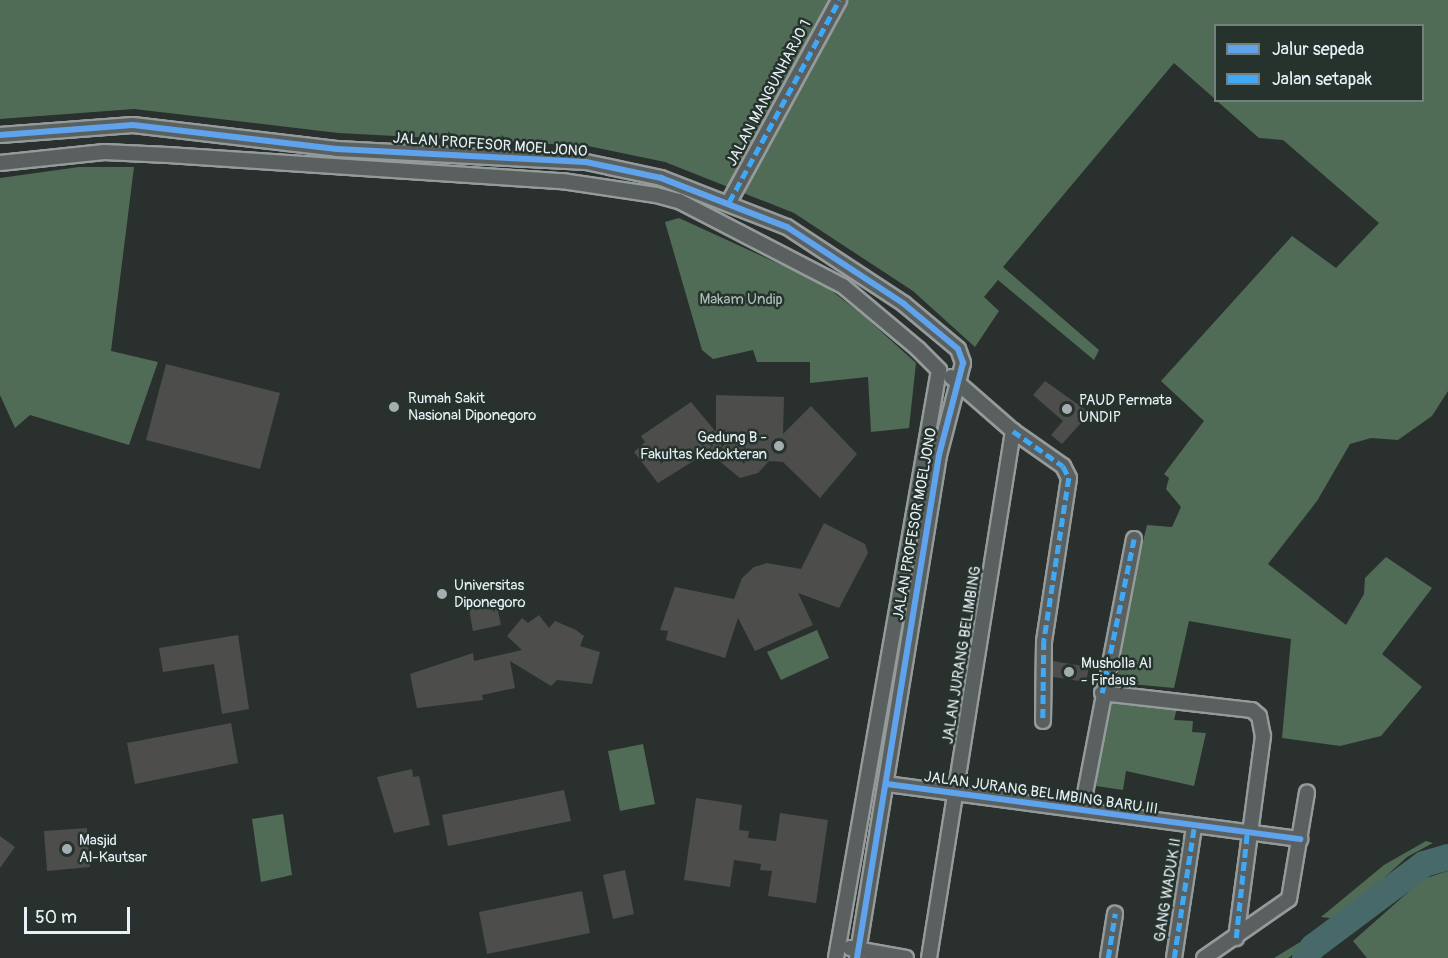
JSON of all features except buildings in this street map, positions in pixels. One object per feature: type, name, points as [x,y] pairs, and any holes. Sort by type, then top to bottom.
[{"type":"street","name":"JALAN MANGUNHARJO 1","points":[[729,202],[839,0]]},
{"type":"street","name":"JALAN PROFESOR MOELJONO","points":[[0,135],[133,125],[337,149],[586,162],[688,184],[787,227],[921,318],[961,353],[957,381],[939,455],[857,954]]},
{"type":"street","points":[[0,164],[104,152],[562,181],[656,195],[679,201],[843,286],[1013,431],[1063,466],[1069,478],[1044,641],[1043,721]]},
{"type":"street","points":[[906,958],[838,952],[871,780],[939,370]]},
{"type":"street","name":"JALAN JURANG BELIMBING","points":[[929,958],[1013,431]]},
{"type":"street","points":[[1082,808],[1102,693],[1134,539]]},
{"type":"street","points":[[1102,693],[1252,710],[1258,716],[1263,735],[1247,834],[1236,938]]},
{"type":"street","name":"JALAN JURANG BELIMBING BARU III","points":[[886,784],[1082,808],[1194,827],[1300,839]]},
{"type":"street","points":[[1204,958],[1236,938],[1289,899],[1307,793]]},
{"type":"street","name":"GANG WADUK II","points":[[1174,958],[1194,827]]},
{"type":"street","points":[[1108,958],[1115,915]]},
{"type":"green space","points":[[0,0],[1448,0],[1448,391],[1432,416],[1398,440],[1371,438],[1350,444],[1317,501],[1268,564],[1346,625],[1364,594],[1365,578],[1386,557],[1432,588],[1382,654],[1422,687],[1381,736],[1340,746],[1282,738],[1291,639],[1189,621],[1174,688],[1109,682],[1147,525],[1172,527],[1181,507],[1166,489],[1169,478],[1164,474],[1204,421],[1161,381],[1292,236],[1336,268],[1379,223],[1283,140],[1259,138],[1218,102],[1424,102],[1424,24],[1214,24],[1214,98],[1174,63],[1003,267],[1099,350],[1094,360],[998,280],[984,297],[999,311],[975,347],[913,291],[794,213],[665,162],[588,146],[338,133],[134,109],[0,119]]},
{"type":"green space","points":[[79,167],[134,167],[111,351],[158,362],[129,445],[30,415],[15,428],[0,395],[0,178]]},
{"type":"green space","name":"Makam Undip","points":[[679,218],[823,284],[864,316],[916,363],[909,428],[871,432],[868,377],[810,383],[810,362],[757,362],[753,350],[713,359],[702,350],[665,222]]},
{"type":"green space","points":[[817,630],[829,658],[781,680],[767,652]]},
{"type":"green space","points":[[1114,698],[1177,708],[1174,720],[1193,721],[1192,732],[1206,733],[1194,786],[1126,771],[1123,790],[1096,786],[1105,702]]},
{"type":"green space","points":[[643,744],[655,804],[620,811],[608,751]]},
{"type":"green space","points":[[283,814],[292,875],[261,882],[252,819]]},
{"type":"green space","points":[[1426,841],[1433,843],[1407,857],[1339,919],[1321,917],[1384,865]]},
{"type":"green space","points":[[1448,871],[1448,958],[1367,958],[1353,941],[1423,879]]},
{"type":"green space","points":[[1320,930],[1323,934],[1288,958],[1274,958]]},
{"type":"waterway","points":[[1305,958],[1313,947],[1424,864],[1448,857]]},
{"type":"marked path","points":[[729,202],[839,0]]},
{"type":"marked path","points":[[1013,431],[1063,466],[1069,478],[1044,641],[1043,721]]},
{"type":"marked path","points":[[1102,693],[1134,539]]},
{"type":"marked path","points":[[1174,958],[1194,827]]},
{"type":"marked path","points":[[1236,938],[1247,834]]},
{"type":"marked path","points":[[1108,958],[1115,914]]},
{"type":"cycle path","points":[[0,135],[133,125],[337,149],[586,162],[661,178],[787,227],[904,304],[958,349],[963,363],[939,455],[857,958]]},
{"type":"cycle path","points":[[887,784],[1300,839]]},
{"type":"place","name":"Rumah Sakit Nasional Diponegoro","points":[[394,407]]},
{"type":"place","name":"PAUD Permata UNDIP","points":[[1067,409]]},
{"type":"place","name":"Gedung B - Fakultas Kedokteran","points":[[779,446]]},
{"type":"place","name":"Universitas Diponegoro","points":[[442,594]]},
{"type":"place","name":"Musholla Al - Firdaus","points":[[1069,672]]},
{"type":"place","name":"Masjid Al-Kautsar","points":[[67,849]]}]
